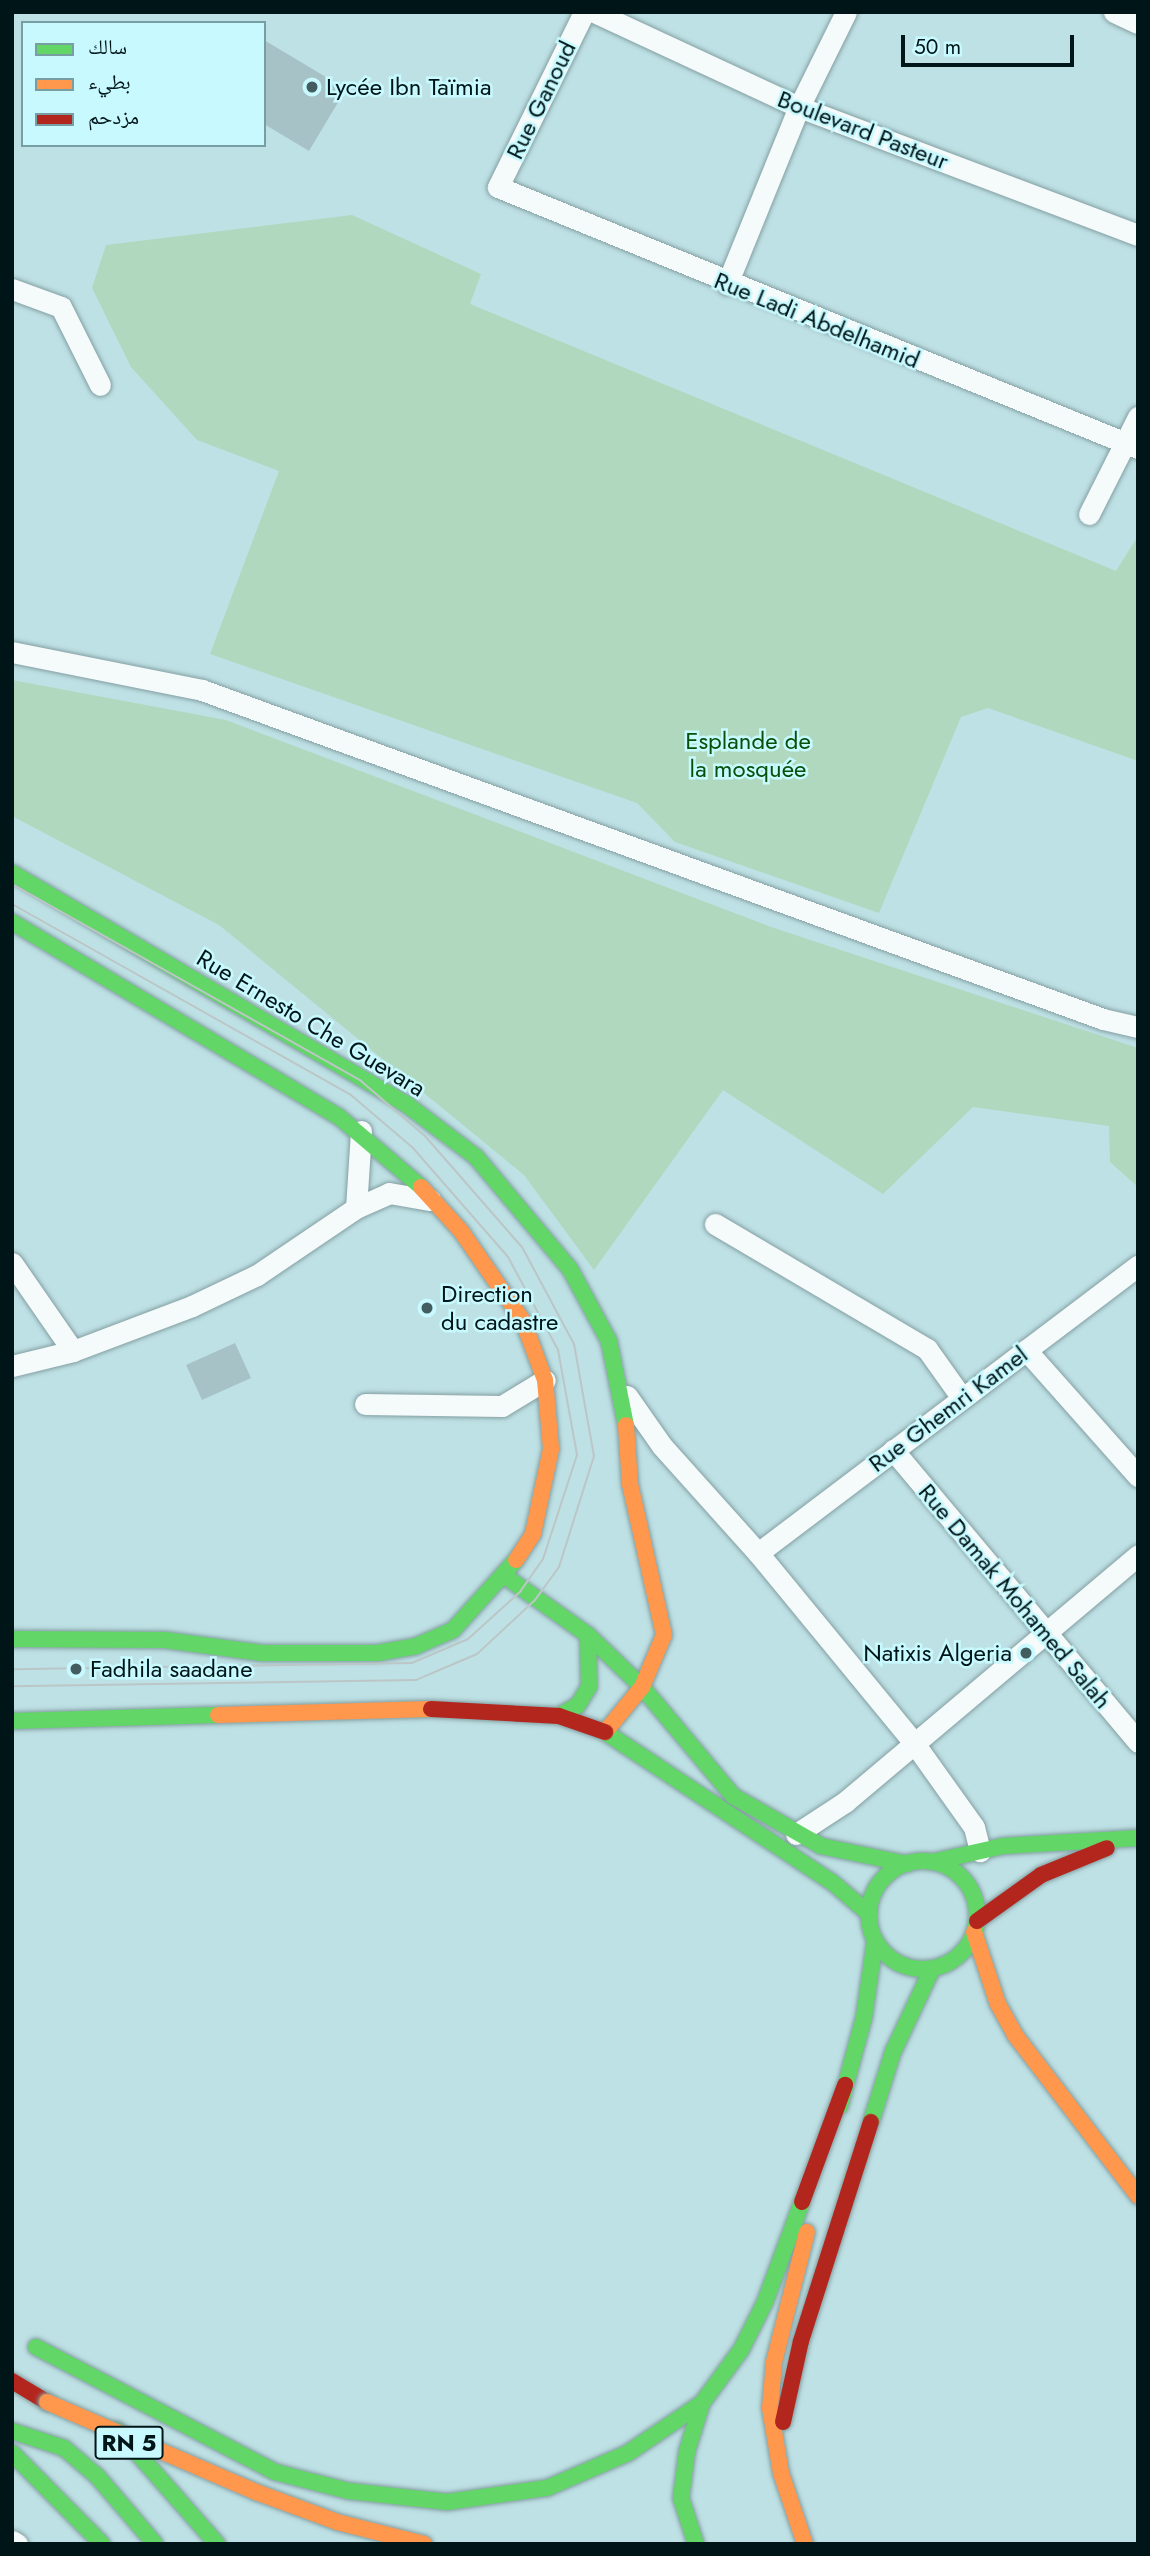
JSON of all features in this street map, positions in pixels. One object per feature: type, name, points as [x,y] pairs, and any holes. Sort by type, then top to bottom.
[{"type":"main road","name":"Rue Ernesto Che Guevara","points":[[12,873],[373,1082],[476,1157],[570,1269],[608,1341],[623,1391],[630,1484],[663,1616],[658,1658],[642,1687],[605,1732]]},
{"type":"main road","points":[[12,922],[361,1131],[437,1203],[507,1294],[536,1349],[545,1380],[551,1449],[543,1499],[533,1535],[506,1577],[476,1611],[453,1630],[416,1646],[377,1653],[261,1653],[165,1640],[12,1639]]},
{"type":"main road","points":[[506,1577],[587,1635],[642,1687],[702,1764],[733,1796],[796,1834],[839,1853],[908,1864],[932,1862],[980,1851],[1135,1838]]},
{"type":"main road","points":[[559,1716],[578,1705],[589,1686],[587,1635]]},
{"type":"main road","points":[[12,1721],[434,1709],[559,1716],[605,1732],[832,1882],[868,1913],[875,1941],[864,2017],[774,2362],[770,2408],[776,2450],[805,2543]]},
{"type":"main road","points":[[776,2450],[801,2341],[893,2052],[932,1969],[961,1954],[976,1927],[1041,1875],[1135,1838]]},
{"type":"main road","points":[[932,1862],[961,1877],[971,1890],[976,1927],[998,2004],[1015,2035],[1138,2196]]},
{"type":"main road","points":[[868,1913],[882,1879],[908,1864]]},
{"type":"main road","points":[[875,1941],[892,1961],[932,1969]]},
{"type":"main road","points":[[696,2544],[681,2498],[687,2451],[702,2403],[756,2323],[845,2085]]},
{"type":"main road","name":"RN 5","points":[[20,2336],[36,2347],[86,2395],[217,2544]]},
{"type":"main road","points":[[36,2347],[275,2472],[349,2491],[447,2502],[510,2497],[582,2476],[702,2403]]},
{"type":"main road","points":[[12,2382],[47,2402],[256,2492],[337,2522],[424,2544]]},
{"type":"main road","points":[[12,2431],[64,2448],[97,2476],[155,2544]]},
{"type":"main road","points":[[12,2453],[78,2516],[102,2544]]},
{"type":"street","name":"Rue Ganoud","points":[[498,187],[583,12]]},
{"type":"street","name":"Boulevard Pasteur","points":[[594,12],[799,107],[1138,235]]},
{"type":"street","points":[[727,284],[799,107],[846,12]]},
{"type":"street","points":[[1114,12],[1138,23]]},
{"type":"street","name":"Rue Ladi Abdelhamid","points":[[498,187],[727,284],[1131,445]]},
{"type":"street","points":[[12,289],[61,307],[100,385]]},
{"type":"street","points":[[1089,514],[1131,445],[1138,417]]},
{"type":"street","points":[[12,652],[202,690],[1090,1014],[1138,1027]]},
{"type":"street","points":[[356,1208],[361,1131]]},
{"type":"street","points":[[12,1366],[73,1351],[139,1328],[257,1275],[356,1208],[389,1194],[416,1194],[437,1203]]},
{"type":"street","points":[[715,1224],[927,1349],[962,1398]]},
{"type":"street","points":[[12,1263],[73,1351]]},
{"type":"street","name":"Rue Ghemri Kamel","points":[[758,1553],[1138,1266]]},
{"type":"street","points":[[1026,1350],[1138,1476]]},
{"type":"street","points":[[365,1404],[502,1406],[545,1380]]},
{"type":"street","points":[[623,1391],[662,1446],[758,1553],[914,1743],[974,1827],[980,1851]]},
{"type":"street","name":"Rue Damak Mohamed Salah","points":[[893,1450],[1138,1742]]},
{"type":"street","points":[[796,1834],[845,1802],[1138,1555]]},
{"type":"street","points":[[12,2541],[17,2544]]},
{"type":"green space","name":"Esplande de la mosquée","points":[[352,215],[481,274],[470,304],[1116,571],[1138,536],[1138,761],[988,708],[961,717],[879,913],[675,842],[637,803],[210,654],[279,471],[197,440],[131,367],[92,288],[106,245]]},
{"type":"green space","points":[[12,680],[226,720],[771,927],[1138,1048],[1138,1187],[1110,1162],[1109,1126],[973,1107],[883,1194],[723,1090],[594,1270],[524,1175],[219,925],[12,816]]},
{"type":"building","points":[[266,41],[346,89],[309,151],[266,125]]},
{"type":"building","points":[[235,1343],[251,1378],[202,1400],[186,1365]]},
{"type":"tram line","points":[[12,884],[361,1081],[425,1136],[522,1247],[574,1344],[594,1456],[559,1567],[535,1600],[477,1654],[416,1680],[12,1686]]},
{"type":"tram line","points":[[12,904],[351,1095],[413,1148],[508,1257],[558,1350],[577,1455],[543,1559],[521,1591],[468,1639],[412,1663],[12,1669]]},
{"type":"traffic: fast","points":[[12,873],[406,1104],[476,1157],[570,1269],[609,1341],[626,1425]]},
{"type":"traffic: fast","points":[[12,922],[338,1116],[421,1187]]},
{"type":"traffic: fast","points":[[12,1639],[165,1640],[262,1653],[377,1653],[416,1646],[453,1630],[516,1560]]},
{"type":"traffic: fast","points":[[506,1577],[588,1635],[642,1687],[733,1796],[821,1846],[907,1864]]},
{"type":"traffic: fast","points":[[559,1716],[578,1705],[589,1687],[588,1635]]},
{"type":"traffic: fast","points":[[12,1721],[218,1715]]},
{"type":"traffic: fast","points":[[605,1732],[832,1882],[868,1913]]},
{"type":"traffic: fast","points":[[932,1862],[1003,1846],[1138,1838]]},
{"type":"traffic: fast","points":[[923,1861],[944,1865],[961,1877],[973,1894],[977,1915],[973,1936],[961,1953],[944,1965],[923,1969],[902,1965],[885,1953],[873,1936],[869,1915],[873,1894],[885,1877],[902,1865],[923,1861]]},
{"type":"traffic: fast","points":[[840,2106],[864,2017],[875,1941]]},
{"type":"traffic: fast","points":[[871,2122],[893,2052],[932,1969]]},
{"type":"traffic: fast","points":[[36,2347],[275,2472],[349,2491],[447,2502],[547,2488],[628,2453],[702,2403],[741,2350],[765,2302],[802,2202]]},
{"type":"traffic: fast","points":[[696,2544],[681,2498],[687,2451],[702,2403]]},
{"type":"traffic: fast","points":[[117,2430],[217,2544]]},
{"type":"traffic: fast","points":[[12,2431],[64,2448],[97,2476],[155,2544]]},
{"type":"traffic: fast","points":[[12,2453],[102,2544]]},
{"type":"traffic: slow","points":[[421,1187],[461,1231],[523,1321],[545,1380],[551,1449],[533,1534],[516,1560]]},
{"type":"traffic: slow","points":[[605,1732],[642,1687],[664,1635],[630,1484],[626,1425]]},
{"type":"traffic: slow","points":[[218,1715],[431,1709]]},
{"type":"traffic: slow","points":[[974,1932],[998,2004],[1015,2035],[1138,2196]]},
{"type":"traffic: slow","points":[[805,2544],[781,2473],[770,2408],[774,2362],[807,2232]]},
{"type":"traffic: slow","points":[[47,2402],[256,2492],[337,2522],[424,2544]]},
{"type":"traffic: jam","points":[[431,1709],[559,1716],[605,1732]]},
{"type":"traffic: jam","points":[[977,1921],[1041,1875],[1107,1848]]},
{"type":"traffic: jam","points":[[802,2202],[845,2085]]},
{"type":"traffic: jam","points":[[783,2422],[801,2341],[871,2122]]},
{"type":"traffic: jam","points":[[12,2381],[47,2402]]},
{"type":"place","name":"Lycée Ibn Taïmia","points":[[312,87]]},
{"type":"place","name":"Direction du cadastre","points":[[427,1308]]},
{"type":"place","name":"Natixis Algeria","points":[[1026,1653]]},
{"type":"place","name":"Fadhila saadane","points":[[76,1669]]}]
